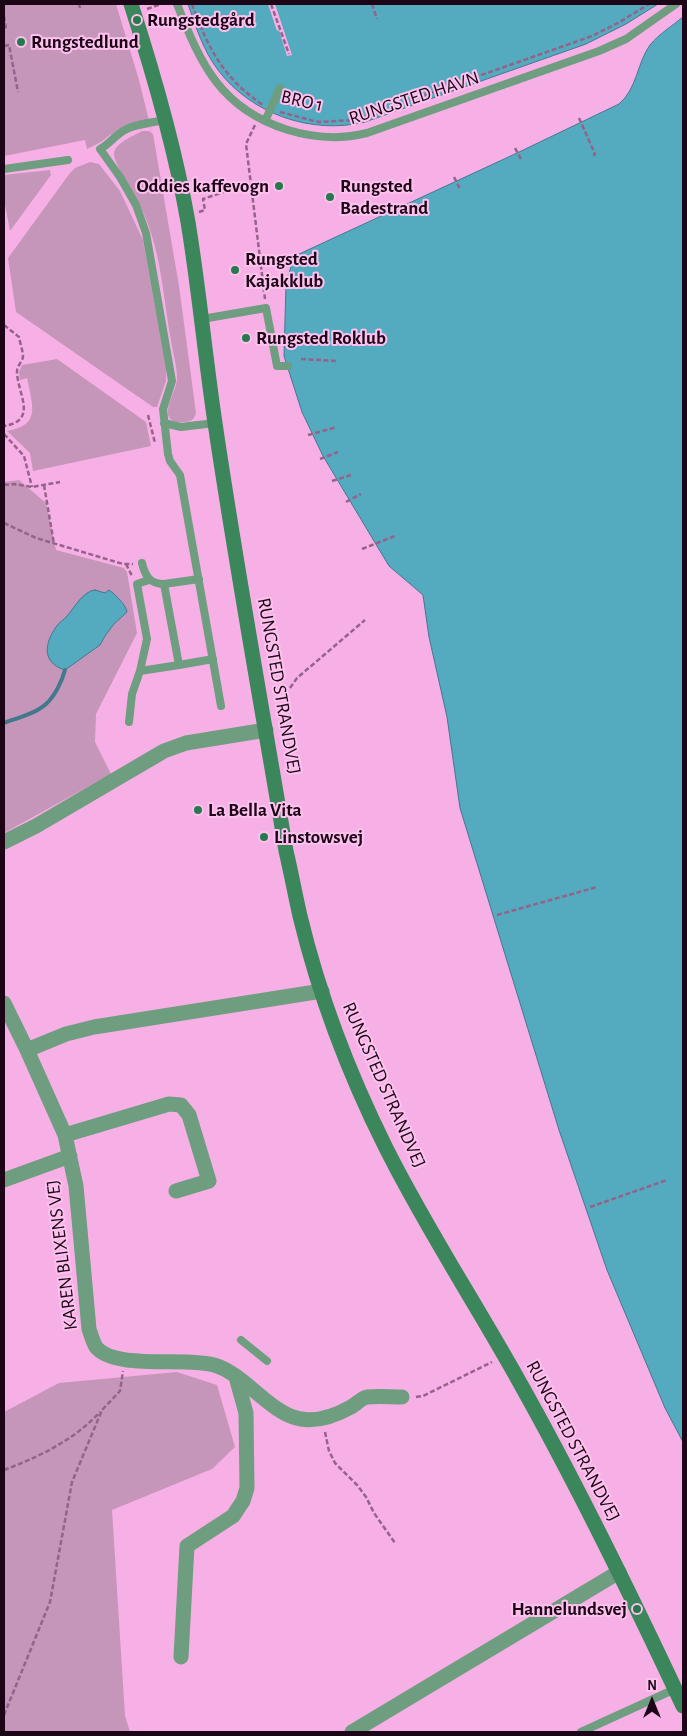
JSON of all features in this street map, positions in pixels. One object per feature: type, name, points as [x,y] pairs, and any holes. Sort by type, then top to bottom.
[{"type":"main road","name":"RUNGSTED STRANDVEJ","points":[[132,4],[165,120],[186,215],[215,423],[286,851],[300,917],[322,991],[350,1069],[386,1147],[574,1480],[683,1706]]},
{"type":"street","points":[[4,842],[45,821],[164,751],[186,743],[266,730]]},
{"type":"street","points":[[28,1050],[66,1034],[94,1027],[322,991]]},
{"type":"street","name":"KAREN BLIXENS VEJ","points":[[4,1003],[28,1050],[65,1135],[76,1186],[88,1329],[96,1347],[108,1356],[125,1360],[194,1361],[216,1365],[236,1377],[284,1413],[299,1419],[318,1421],[339,1414],[366,1398],[402,1397]]},
{"type":"street","points":[[65,1135],[169,1104],[181,1105],[189,1115],[209,1181],[176,1191]]},
{"type":"street","points":[[4,1180],[70,1156]]},
{"type":"street","points":[[181,1657],[186,1546],[233,1516],[243,1501],[247,1488],[246,1413],[244,1400],[236,1377]]},
{"type":"street","points":[[352,1732],[619,1572]]},
{"type":"lane","name":"RUNGSTED HAVN","points":[[177,4],[202,61],[216,82],[237,104],[261,120],[294,132],[320,137],[346,138],[366,133],[599,51],[626,39],[676,4]]},
{"type":"lane","points":[[261,120],[271,108],[280,88]]},
{"type":"lane","points":[[165,120],[126,129],[107,146],[100,149],[120,177],[136,205],[146,233],[172,381],[162,409],[164,423],[170,460],[180,475],[222,706]]},
{"type":"lane","points":[[4,169],[68,160]]},
{"type":"lane","points":[[202,319],[266,308],[276,366],[288,366]]},
{"type":"lane","points":[[164,423],[181,427],[215,423]]},
{"type":"lane","points":[[142,563],[146,577],[152,582],[164,584],[199,579]]},
{"type":"lane","points":[[129,722],[132,694],[140,671],[147,639],[136,584],[149,580]]},
{"type":"lane","points":[[164,584],[179,665]]},
{"type":"lane","points":[[140,671],[213,659]]},
{"type":"lane","points":[[241,1340],[267,1361]]},
{"type":"lane","points":[[581,1732],[675,1688]]},
{"type":"path","points":[[79,4],[80,8]]},
{"type":"path","points":[[146,9],[161,4]]},
{"type":"path","name":"BRO 1","points":[[192,4],[207,43],[222,68],[242,89],[271,108],[289,116],[306,120],[339,122],[354,120],[564,47],[618,24],[649,4]]},
{"type":"path","points":[[271,4],[289,54]]},
{"type":"path","points":[[372,4],[377,19]]},
{"type":"path","points":[[4,16],[6,29],[4,30]]},
{"type":"path","points":[[618,24],[620,28]]},
{"type":"path","points":[[4,46],[9,45],[18,92]]},
{"type":"path","points":[[564,47],[566,51]]},
{"type":"path","points":[[508,66],[510,71]]},
{"type":"path","points":[[452,86],[453,91]]},
{"type":"path","points":[[396,105],[398,110]]},
{"type":"path","points":[[579,118],[596,154],[594,154],[595,157]]},
{"type":"path","points":[[261,120],[246,144],[266,308]]},
{"type":"path","points":[[515,148],[522,161]]},
{"type":"path","points":[[454,176],[460,189]]},
{"type":"path","points":[[186,215],[205,210],[203,199],[250,183]]},
{"type":"path","points":[[4,325],[19,337],[23,357],[17,370],[24,412],[22,418],[14,424],[4,426]]},
{"type":"path","points":[[301,359],[338,361]]},
{"type":"path","points":[[148,414],[156,448]]},
{"type":"path","points":[[308,435],[337,427]]},
{"type":"path","points":[[4,434],[24,456],[32,487]]},
{"type":"path","points":[[320,459],[338,452]]},
{"type":"path","points":[[332,482],[351,475]]},
{"type":"path","points":[[4,485],[14,484],[32,487],[60,482]]},
{"type":"path","points":[[44,485],[54,544]]},
{"type":"path","points":[[346,502],[361,494]]},
{"type":"path","points":[[4,523],[36,538],[122,564],[142,563]]},
{"type":"path","points":[[362,549],[395,536]]},
{"type":"path","points":[[290,688],[297,678],[365,620]]},
{"type":"path","points":[[497,916],[598,887]]},
{"type":"path","points":[[590,1207],[666,1180]]},
{"type":"path","points":[[402,1397],[423,1396],[504,1356]]},
{"type":"path","points":[[4,1470],[21,1464],[86,1427],[120,1391],[125,1360]]},
{"type":"path","points":[[4,1715],[50,1602],[72,1482],[102,1410]]},
{"type":"path","points":[[323,1419],[329,1451],[335,1463],[358,1485],[374,1513],[395,1542]]},
{"type":"shaded area","name":"Rungstedlund","points":[[4,4],[116,4],[139,80],[152,133],[150,127],[110,135],[87,149],[85,140],[4,156]]},
{"type":"shaded area","points":[[188,4],[658,4],[626,24],[586,44],[365,122],[324,126],[284,117],[247,99],[218,70],[208,54]]},
{"type":"shaded area","points":[[683,17],[683,1442],[665,1408],[607,1270],[559,1130],[460,808],[447,717],[429,637],[423,595],[389,566],[323,456],[302,412],[284,356],[286,284],[292,263],[297,255],[619,104],[630,91],[650,45]]},
{"type":"shaded area","points":[[142,131],[149,131],[153,134],[179,286],[196,413],[191,421],[187,422],[175,421],[170,418],[168,412],[177,373],[157,254],[146,220],[117,164],[114,154],[117,146]]},
{"type":"shaded area","points":[[90,162],[99,164],[120,191],[143,240],[166,369],[166,381],[157,407],[153,407],[16,312],[8,258],[70,173],[75,168]]},
{"type":"shaded area","points":[[50,170],[51,175],[10,231],[4,199],[4,175]]},
{"type":"shaded area","points":[[57,359],[146,422],[151,446],[33,471],[30,453],[7,431],[25,424],[32,414],[27,378],[20,380],[19,372],[22,365]]},
{"type":"shaded area","points":[[19,480],[46,503],[56,550],[124,568],[127,572],[137,633],[96,714],[95,742],[111,774],[4,833],[4,482]]},
{"type":"shaded area","points":[[95,590],[105,593],[109,590],[125,606],[127,612],[114,624],[100,645],[65,670],[52,663],[49,658],[47,652],[49,640],[57,625],[83,596]]},
{"type":"shaded area","points":[[177,1372],[217,1385],[235,1447],[212,1469],[112,1510],[125,1716],[130,1732],[4,1732],[4,1412],[59,1383]]},
{"type":"pier","points":[[268,4],[275,4],[292,55],[287,56]]},
{"type":"waterway","points":[[4,723],[31,713],[46,704],[58,688],[65,670]]},
{"type":"place","name":"Rungstedgård","points":[[137,20]]},
{"type":"place","name":"Rungstedlund","points":[[21,42]]},
{"type":"place","name":"Oddies kaffevogn","points":[[279,186]]},
{"type":"place","name":"Rungsted Badestrand","points":[[330,197]]},
{"type":"place","name":"Rungsted Kajakklub","points":[[235,270]]},
{"type":"place","name":"Rungsted Roklub","points":[[246,338]]},
{"type":"place","name":"La Bella Vita","points":[[198,810]]},
{"type":"place","name":"Linstowsvej","points":[[264,837]]},
{"type":"place","name":"Hannelundsvej","points":[[637,1609]]}]
